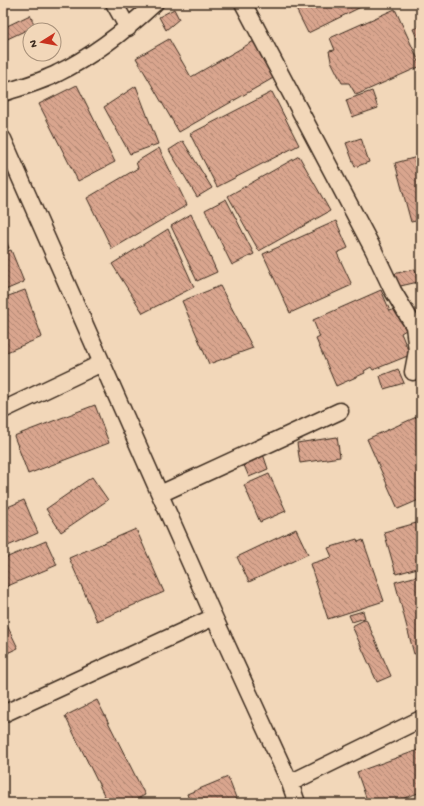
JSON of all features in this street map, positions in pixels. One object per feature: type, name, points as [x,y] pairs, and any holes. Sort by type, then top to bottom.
[{"type":"street","points":[[114,3],[128,28]]},
{"type":"street","points":[[3,93],[71,67],[128,28],[155,3]]},
{"type":"street","points":[[243,3],[373,250],[393,291],[414,326],[417,351],[413,372]]},
{"type":"street","points":[[3,139],[214,618],[290,783],[297,803]]},
{"type":"street","points":[[3,410],[102,363]]},
{"type":"street","points":[[160,494],[340,412]]},
{"type":"street","points":[[3,714],[214,618]]},
{"type":"street","points":[[290,783],[421,719]]},
{"type":"building","points":[[298,3],[369,3],[308,33],[294,5]]},
{"type":"building","points":[[174,9],[179,19],[166,30],[159,17]]},
{"type":"building","points":[[395,9],[421,66],[356,95],[349,83],[342,83],[331,61],[329,51],[335,50],[330,38]]},
{"type":"building","points":[[30,15],[33,22],[22,22],[22,32],[3,41],[3,28]]},
{"type":"building","points":[[421,26],[421,47],[413,29]]},
{"type":"building","points":[[169,39],[191,77],[254,41],[275,77],[179,132],[136,58]]},
{"type":"building","points":[[77,85],[115,162],[78,181],[39,104]]},
{"type":"building","points":[[136,86],[158,144],[130,154],[104,107]]},
{"type":"building","points":[[372,91],[378,108],[352,117],[346,100]]},
{"type":"building","points":[[272,92],[299,145],[217,187],[190,134]]},
{"type":"building","points":[[361,138],[369,162],[355,167],[346,143]]},
{"type":"building","points":[[183,141],[212,188],[197,197],[169,150]]},
{"type":"building","points":[[159,148],[187,205],[112,249],[87,198],[138,168],[136,162]]},
{"type":"building","points":[[299,156],[330,211],[259,251],[228,196]]},
{"type":"building","points":[[421,156],[421,220],[411,222],[395,163]]},
{"type":"building","points":[[226,199],[254,254],[232,265],[205,210]]},
{"type":"building","points":[[191,214],[217,272],[197,281],[171,226]]},
{"type":"building","points":[[336,221],[348,248],[337,253],[352,285],[290,313],[263,254]]},
{"type":"building","points":[[168,229],[194,287],[143,313],[112,264]]},
{"type":"building","points":[[3,233],[9,248],[3,250]]},
{"type":"building","points":[[11,250],[24,282],[3,291],[3,253]]},
{"type":"building","points":[[415,269],[418,282],[396,287],[393,274]]},
{"type":"building","points":[[220,286],[253,348],[209,364],[182,301]]},
{"type":"building","points":[[25,290],[42,337],[3,355],[3,298]]},
{"type":"building","points":[[381,290],[390,311],[397,308],[406,330],[401,333],[410,355],[373,370],[371,367],[364,371],[365,373],[336,386],[316,339],[320,337],[313,320]]},
{"type":"building","points":[[398,369],[404,383],[384,389],[380,376]]},
{"type":"building","points":[[95,405],[109,443],[28,474],[14,436]]},
{"type":"building","points":[[421,415],[421,499],[398,509],[367,439]]},
{"type":"building","points":[[337,437],[340,457],[300,463],[297,443]]},
{"type":"building","points":[[263,454],[268,469],[249,477],[243,463]]},
{"type":"building","points":[[269,474],[286,511],[260,522],[244,485]]},
{"type":"building","points":[[92,477],[108,500],[61,532],[46,509]]},
{"type":"building","points":[[24,500],[38,533],[3,548],[3,509]]},
{"type":"building","points":[[420,522],[421,567],[396,574],[384,532]]},
{"type":"building","points":[[136,529],[164,592],[97,621],[69,558]]},
{"type":"building","points":[[296,529],[308,554],[249,582],[237,557]]},
{"type":"building","points":[[357,539],[358,542],[363,540],[384,601],[328,619],[310,564],[332,557],[328,548]]},
{"type":"building","points":[[46,541],[57,565],[3,588],[3,559]]},
{"type":"building","points":[[421,575],[421,652],[414,654],[395,582]]},
{"type":"building","points":[[363,611],[365,618],[352,622],[349,615]]},
{"type":"building","points":[[3,617],[18,648],[3,655]]},
{"type":"building","points":[[366,619],[391,676],[377,682],[352,626]]},
{"type":"building","points":[[97,700],[145,795],[129,803],[108,803],[65,716]]},
{"type":"building","points":[[421,749],[421,792],[391,803],[368,803],[357,772]]},
{"type":"building","points":[[228,777],[238,803],[190,803],[187,794]]}]
